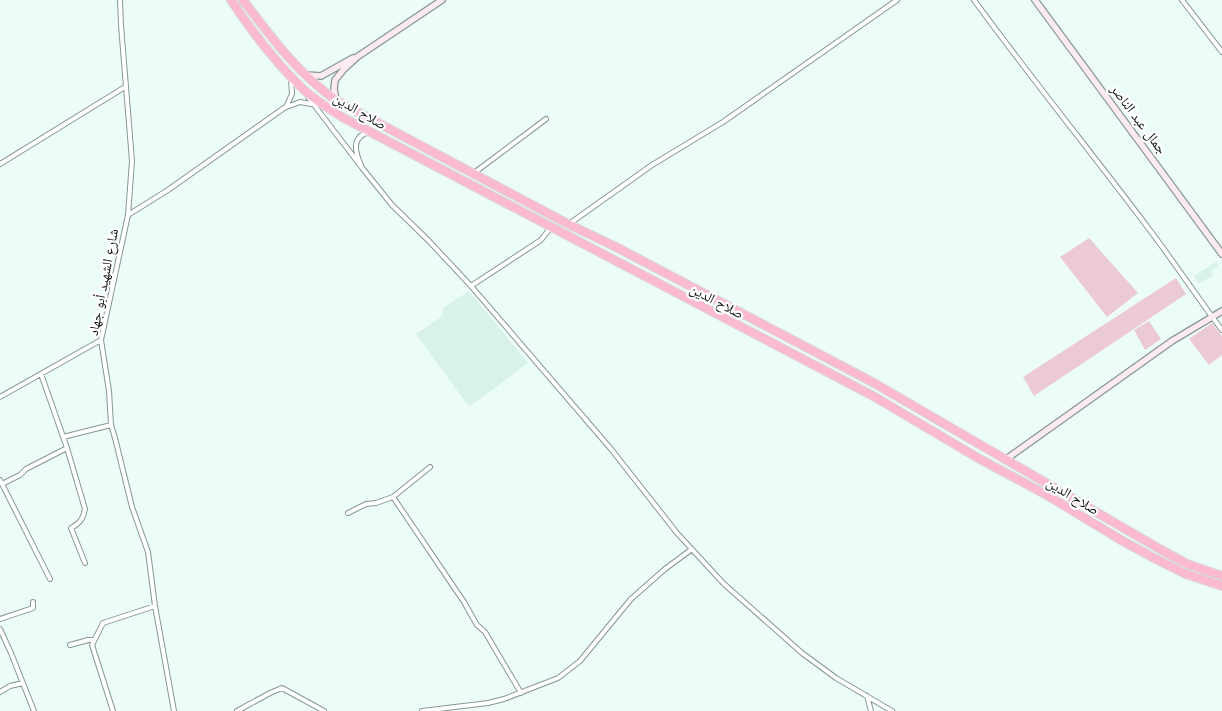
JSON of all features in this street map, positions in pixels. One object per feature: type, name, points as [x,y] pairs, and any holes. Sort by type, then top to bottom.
[{"type":"highway","name":"صلاح الدين","points":[[230,0],[290,77],[336,113],[907,416],[978,458],[1046,494],[1120,540],[1181,571],[1222,586]]},
{"type":"highway","name":"صلاح الدين","points":[[243,0],[292,63],[337,101],[568,224],[616,247],[855,373],[1086,508],[1187,564],[1222,576]]},
{"type":"highway","points":[[696,303],[696,294],[703,293]]},
{"type":"highway","points":[[848,384],[856,378],[855,373]]},
{"type":"highway","points":[[1181,571],[1179,566],[1187,564]]},
{"type":"main road","points":[[303,74],[322,76],[357,57],[442,0]]},
{"type":"main road","name":"جمال عبد الناصر","points":[[1035,0],[1222,254]]},
{"type":"main road","points":[[337,101],[334,89],[335,80],[357,57]]},
{"type":"main road","points":[[1005,460],[1172,341],[1222,310]]},
{"type":"street","name":"شارع الشهيد أبو جهاد","points":[[120,0],[132,161],[128,215],[101,340],[109,391],[111,425],[132,507],[148,552],[155,606],[174,711]]},
{"type":"street","points":[[568,224],[652,165],[731,116],[897,0]]},
{"type":"street","points":[[974,0],[1023,67],[1181,271],[1222,330]]},
{"type":"street","points":[[1182,0],[1222,52]]},
{"type":"street","points":[[284,108],[292,94],[290,77]]},
{"type":"street","points":[[0,164],[125,87]]},
{"type":"street","points":[[302,88],[392,205],[428,240],[470,286],[611,449],[677,533],[724,584],[802,653],[836,678],[892,711]]},
{"type":"street","points":[[128,215],[168,190],[284,108],[300,102],[309,103],[314,106]]},
{"type":"street","points":[[473,174],[546,119]]},
{"type":"street","points":[[363,169],[356,154],[356,144],[361,135],[369,132]]},
{"type":"street","points":[[470,286],[541,240],[551,227]]},
{"type":"street","points":[[0,397],[101,340]]},
{"type":"street","points":[[40,374],[67,448],[85,509],[84,517],[71,528],[85,563]]},
{"type":"street","points":[[63,437],[111,425]]},
{"type":"street","points":[[50,579],[1,481],[20,475],[26,469],[67,448]]},
{"type":"street","points":[[348,513],[366,504],[376,503],[393,497],[430,466]]},
{"type":"street","points":[[393,497],[464,602],[477,625],[489,638],[522,693]]},
{"type":"street","points":[[422,711],[488,703],[522,693],[558,678],[580,661],[631,599],[665,569],[692,549]]},
{"type":"street","points":[[0,619],[33,608],[33,602]]},
{"type":"street","points":[[113,711],[92,645],[94,640],[103,623],[155,606]]},
{"type":"street","points":[[0,629],[34,711]]},
{"type":"street","points":[[70,645],[94,640]]},
{"type":"street","points":[[0,692],[10,686],[23,683]]},
{"type":"street","points":[[237,711],[282,688],[324,711]]},
{"type":"street","points":[[867,696],[871,711]]},
{"type":"shaded area","points":[[1089,238],[1138,293],[1107,317],[1060,257]]},
{"type":"shaded area","points":[[1216,262],[1219,266],[1211,271],[1213,275],[1199,284],[1194,276]]},
{"type":"shaded area","points":[[1176,278],[1186,294],[1034,396],[1023,377]]},
{"type":"shaded area","points":[[469,291],[528,363],[469,407],[416,334],[441,317],[444,307]]},
{"type":"shaded area","points":[[1149,321],[1161,339],[1145,350],[1134,330]]},
{"type":"shaded area","points":[[1212,323],[1222,336],[1222,355],[1209,365],[1189,339]]}]
